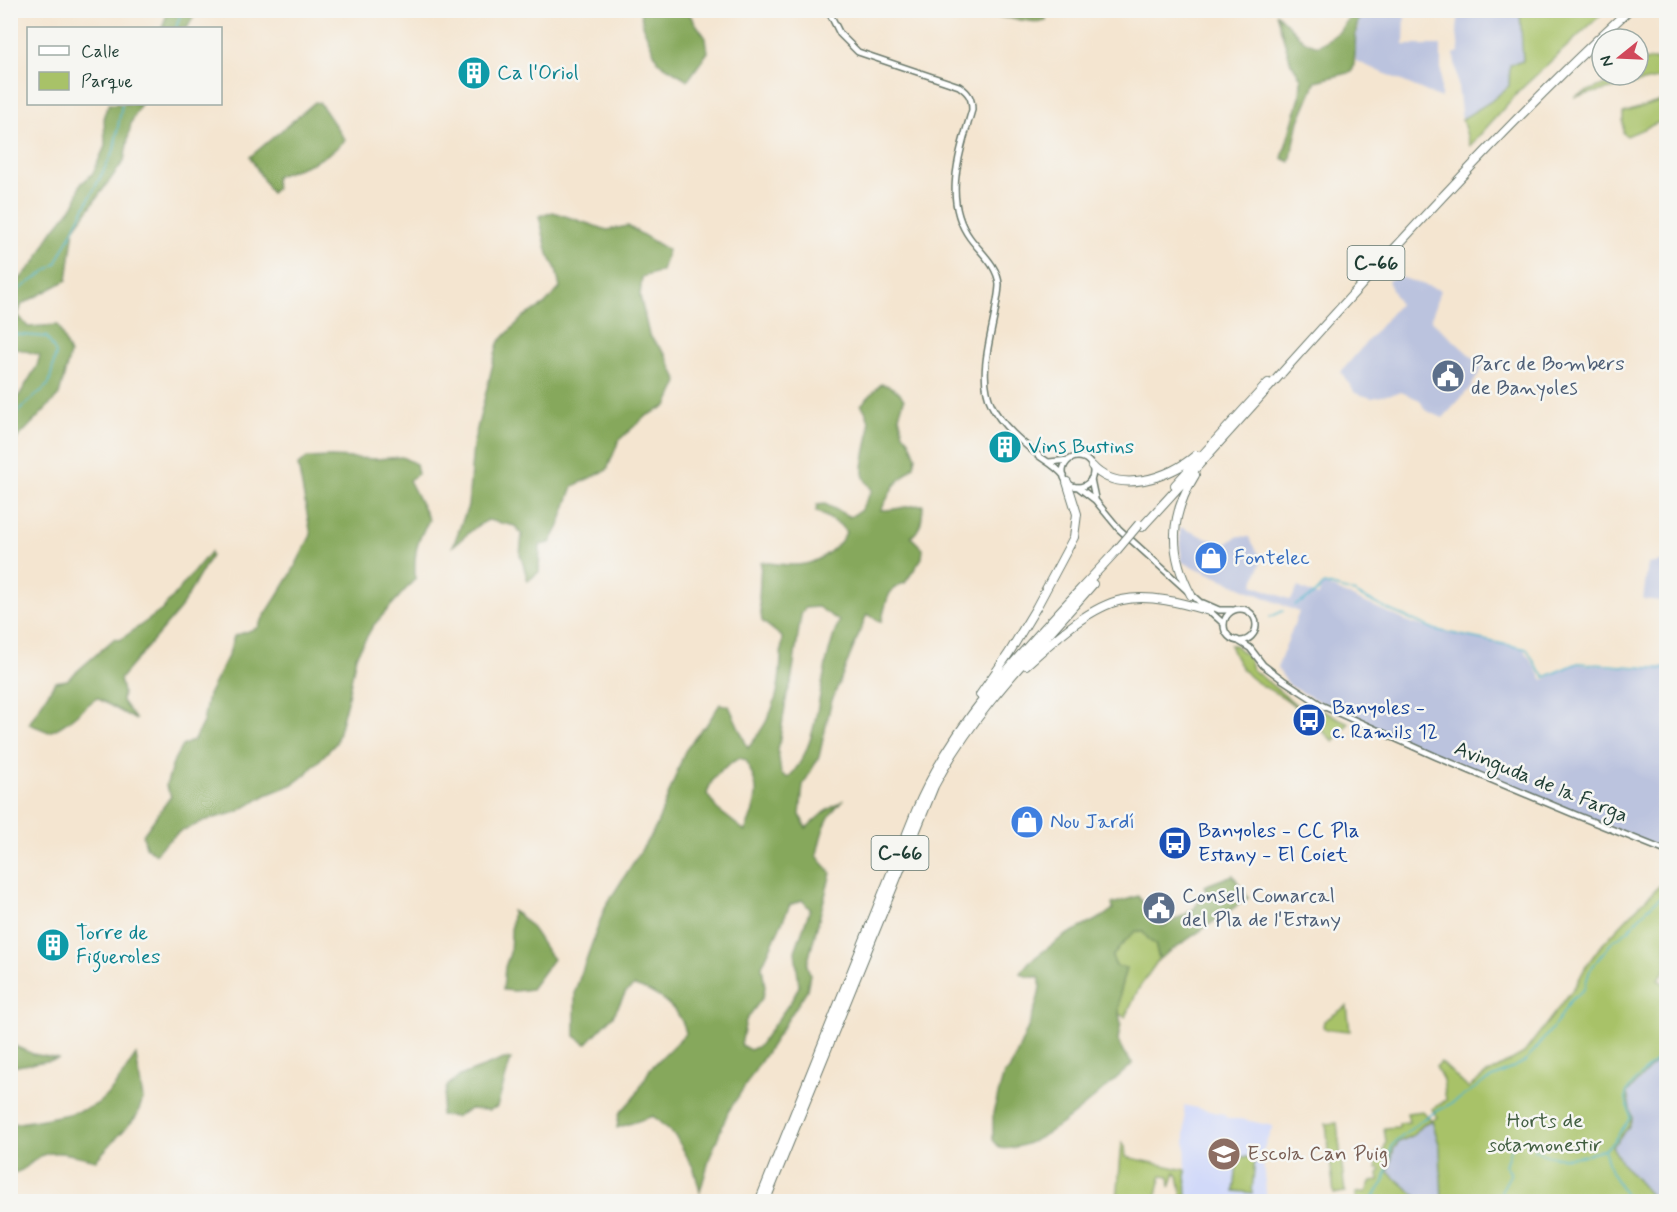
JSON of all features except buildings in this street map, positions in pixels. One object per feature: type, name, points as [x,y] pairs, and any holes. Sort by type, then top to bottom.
[{"type":"highway","name":"C-66","points":[[1141,526],[1353,286],[1516,114],[1623,10]]},
{"type":"highway","name":"C-66","points":[[759,1202],[920,803],[956,741],[1118,551],[1206,459],[1357,290],[1503,134],[1629,10]]},
{"type":"highway","points":[[1092,466],[1099,474],[1108,478],[1129,481],[1153,478],[1182,466],[1216,439]]},
{"type":"highway","points":[[1191,595],[1178,563],[1174,534],[1182,499],[1206,459]]},
{"type":"highway","points":[[1066,479],[1077,514],[1076,526],[1068,549],[1009,653],[957,730],[956,741],[967,737],[1008,684],[1025,667],[1102,606],[1123,599],[1144,598],[1185,603],[1209,611]]},
{"type":"highway","name":"C-66","points":[[765,1202],[925,805],[956,741]]},
{"type":"street","points":[[828,10],[840,34],[858,52],[959,86],[969,94],[972,101],[972,110],[956,166],[955,182],[962,224],[969,237],[994,268],[999,286],[986,364],[987,397],[993,409],[1005,424],[1037,454],[1095,500],[1119,529],[1224,624],[1228,635],[1237,640],[1245,640],[1253,633]]},
{"type":"street","points":[[1049,462],[1083,458],[1092,466],[1091,478],[1095,500]]},
{"type":"street","points":[[1066,479],[1065,465],[1070,459]]},
{"type":"street","points":[[1078,486],[1087,484],[1091,478]]},
{"type":"street","points":[[1202,603],[1219,610],[1243,609],[1252,614],[1256,624],[1252,651]]},
{"type":"street","points":[[1224,624],[1226,617],[1233,610]]},
{"type":"street","name":"Avinguda de la Farga","points":[[1237,640],[1300,693],[1323,706],[1576,815],[1666,851]]},
{"type":"shaded area","points":[[1364,11],[1405,11],[1404,45],[1441,45],[1441,98],[1356,61],[1355,47],[1360,15]]},
{"type":"shaded area","points":[[1461,11],[1520,11],[1523,61],[1511,65],[1509,86],[1490,102],[1462,119],[1454,54],[1459,52],[1457,32]]},
{"type":"shaded area","points":[[1397,276],[1440,290],[1431,320],[1483,367],[1470,388],[1443,418],[1425,410],[1420,400],[1401,392],[1372,398],[1355,393],[1341,372],[1399,304],[1388,281]]},
{"type":"shaded area","points":[[1180,527],[1223,545],[1239,536],[1249,537],[1262,559],[1253,585],[1291,600],[1298,587],[1318,596],[1323,584],[1413,624],[1524,649],[1543,680],[1573,664],[1639,668],[1666,667],[1666,851],[1340,713],[1289,685],[1277,668],[1299,612],[1182,562]]},
{"type":"shaded area","points":[[1666,561],[1666,598],[1660,601],[1643,599],[1648,564]]},
{"type":"shaded area","points":[[1666,1051],[1666,1201],[1646,1201],[1650,1195],[1621,1162],[1612,1146],[1628,1128],[1632,1112],[1628,1100],[1629,1090]]},
{"type":"shaded area","name":"Escola Can Puig","points":[[1184,1105],[1223,1114],[1228,1119],[1241,1119],[1273,1126],[1262,1153],[1267,1201],[1187,1201]]},
{"type":"shaded area","points":[[1432,1121],[1440,1147],[1442,1201],[1433,1201],[1428,1197],[1422,1201],[1388,1172],[1394,1148],[1399,1142],[1409,1138],[1425,1123]]},
{"type":"green space","points":[[168,10],[197,11],[188,27],[162,27]]},
{"type":"green space","points":[[1354,10],[1364,11],[1357,25],[1352,72],[1316,81],[1299,121],[1290,162],[1282,158],[1300,97],[1301,78],[1291,63],[1276,13],[1304,41],[1318,46],[1339,32]]},
{"type":"green space","points":[[640,11],[687,11],[706,38],[708,52],[688,80],[658,62],[644,29]]},
{"type":"green space","points":[[986,11],[1045,11],[1046,20],[1037,22],[985,15]]},
{"type":"green space","points":[[1520,11],[1605,11],[1520,90],[1470,146],[1462,119],[1490,102],[1509,86],[1510,65],[1523,61]]},
{"type":"green space","points":[[1650,60],[1666,64],[1666,77],[1650,80]]},
{"type":"green space","points":[[1598,87],[1620,87],[1574,97]]},
{"type":"green space","points":[[1666,95],[1666,138],[1662,121],[1627,136],[1623,133],[1623,113],[1661,101]]},
{"type":"green space","points":[[315,102],[320,103],[345,140],[322,158],[277,176],[276,189],[271,193],[250,157]]},
{"type":"green space","points":[[109,105],[140,105],[131,123],[124,161],[74,229],[67,280],[22,304],[18,315],[28,327],[58,325],[70,354],[59,395],[11,445],[11,409],[37,366],[40,355],[11,347],[11,286],[36,261],[52,232],[76,202],[80,185],[93,173],[105,146],[104,115]]},
{"type":"green space","points":[[553,212],[607,230],[628,226],[668,250],[662,271],[642,277],[640,296],[649,335],[666,355],[678,382],[667,406],[646,416],[619,440],[607,470],[573,486],[559,526],[550,543],[540,545],[539,572],[528,581],[520,554],[522,535],[515,526],[488,520],[453,546],[468,506],[473,445],[498,343],[524,316],[544,305],[560,288],[556,269],[548,254],[539,216]]},
{"type":"green space","points":[[881,384],[894,389],[904,400],[899,416],[903,433],[916,456],[914,466],[894,486],[881,510],[923,505],[919,527],[911,537],[923,549],[922,558],[905,583],[898,585],[890,593],[881,622],[867,614],[831,703],[819,757],[803,785],[800,815],[806,828],[824,812],[844,800],[829,818],[817,855],[831,873],[807,965],[810,974],[807,990],[728,1112],[710,1157],[700,1192],[694,1169],[676,1137],[653,1116],[617,1128],[619,1114],[636,1095],[650,1069],[686,1033],[684,1025],[674,1010],[660,997],[634,986],[626,992],[613,1016],[586,1044],[575,1036],[575,991],[605,907],[656,827],[685,751],[720,704],[729,706],[748,748],[767,721],[779,683],[782,637],[762,621],[759,599],[761,562],[800,565],[817,560],[840,542],[846,532],[839,524],[816,511],[817,505],[825,504],[850,517],[860,511],[872,490],[863,475],[869,420],[861,405]],"holes":[[[818,607],[839,621],[828,654],[809,743],[797,767],[788,778],[781,773],[778,751],[787,694],[791,683],[801,615],[805,608]],[[739,758],[746,760],[753,777],[756,795],[745,831],[717,809],[707,794],[715,777]],[[802,900],[810,909],[795,951],[799,986],[759,1046],[750,1050],[741,1045],[746,1020],[763,997],[765,987],[762,966],[790,905]]]},
{"type":"green space","points":[[402,457],[416,464],[418,474],[409,480],[429,520],[417,548],[415,579],[373,626],[356,656],[336,743],[293,784],[266,795],[237,812],[207,820],[179,832],[156,854],[146,847],[143,835],[171,796],[166,786],[174,760],[182,746],[194,740],[203,722],[208,695],[229,654],[234,636],[257,628],[290,576],[311,535],[298,465],[307,458],[376,459]]},
{"type":"green space","points":[[210,552],[211,556],[180,609],[120,679],[123,692],[122,701],[136,720],[97,698],[68,722],[49,732],[29,724],[55,682],[67,680],[115,638],[120,640],[162,610]]},
{"type":"green space","points":[[1230,645],[1235,645],[1249,658],[1252,669],[1309,715],[1321,710],[1349,723],[1333,741],[1289,701],[1251,678],[1240,665]]},
{"type":"green space","points":[[1233,875],[1248,898],[1159,959],[1155,944],[1143,932],[1136,931],[1112,957],[1116,966],[1126,968],[1120,990],[1121,1023],[1118,1040],[1123,1052],[1133,1064],[1070,1118],[1051,1131],[1033,1141],[1015,1147],[1000,1148],[993,1140],[993,1113],[1004,1073],[1009,1071],[1030,1023],[1040,985],[1039,977],[1028,977],[1020,973],[1029,962],[1064,936],[1102,917],[1113,909],[1112,904],[1138,896],[1163,927],[1194,909],[1206,891],[1204,886]]},
{"type":"green space","name":"Horts de sotamonestir","points":[[1666,879],[1666,969],[1658,980],[1666,985],[1666,1051],[1627,1093],[1632,1118],[1628,1128],[1612,1146],[1621,1162],[1650,1195],[1646,1201],[1442,1201],[1440,1147],[1432,1121],[1437,1117],[1432,1109],[1446,1100],[1443,1080],[1436,1067],[1441,1062],[1468,1088],[1485,1075],[1524,1053],[1576,985],[1599,948]]},
{"type":"green space","points":[[512,911],[525,920],[553,959],[531,989],[503,990],[505,967],[510,953]]},
{"type":"green space","points":[[1136,931],[1143,932],[1155,944],[1159,959],[1139,988],[1125,1017],[1119,1014],[1120,990],[1126,968],[1116,966],[1112,957]]},
{"type":"green space","points":[[1347,1006],[1350,1031],[1325,1029],[1324,1021]]},
{"type":"green space","points":[[10,1044],[33,1054],[59,1059],[11,1067]]},
{"type":"green space","points":[[136,1055],[143,1099],[136,1117],[96,1160],[70,1154],[49,1153],[39,1157],[20,1171],[11,1173],[11,1124],[69,1114],[91,1107],[114,1087]]},
{"type":"green space","points":[[504,1059],[511,1059],[497,1107],[489,1110],[470,1109],[455,1117],[440,1115],[447,1086],[460,1076]]},
{"type":"green space","points":[[1423,1111],[1432,1121],[1425,1123],[1414,1135],[1399,1142],[1394,1148],[1388,1172],[1422,1201],[1357,1201],[1356,1193],[1366,1192],[1370,1182],[1379,1181],[1378,1173],[1381,1170],[1377,1168],[1376,1154],[1379,1153],[1382,1157],[1386,1142],[1384,1128],[1399,1127],[1399,1123],[1409,1122],[1407,1113]]},
{"type":"green space","points":[[1337,1123],[1345,1192],[1334,1194],[1326,1124]]},
{"type":"green space","points":[[1122,1142],[1126,1157],[1186,1170],[1187,1201],[1183,1201],[1178,1176],[1175,1172],[1170,1188],[1169,1176],[1162,1175],[1155,1201],[1117,1201]]},
{"type":"green space","points":[[1238,1156],[1255,1158],[1252,1193],[1234,1191]]},
{"type":"waterway","points":[[176,27],[182,10]]},
{"type":"waterway","points":[[10,296],[56,264],[114,150],[122,105]]},
{"type":"waterway","points":[[10,332],[11,334],[47,337],[56,353],[49,384],[10,419]]},
{"type":"waterway","points":[[1295,605],[1314,594],[1324,584],[1353,592],[1436,630],[1527,649],[1545,677],[1578,663],[1666,669]]},
{"type":"waterway","points":[[1270,617],[1283,611]]},
{"type":"waterway","points":[[1370,1202],[1384,1182],[1392,1145],[1423,1119],[1484,1082],[1526,1061],[1558,1021],[1570,1001],[1584,989],[1590,970],[1613,941],[1629,930],[1642,914],[1666,892]]},
{"type":"waterway","points":[[1661,898],[1666,904]]},
{"type":"waterway","points":[[1533,1150],[1552,1156],[1571,1157],[1591,1154],[1607,1147],[1630,1118],[1626,1097],[1628,1090],[1635,1080],[1659,1058],[1660,1053],[1666,1047]]},
{"type":"waterway","points":[[1495,1202],[1510,1175],[1505,1165],[1512,1145]]},
{"type":"waterway","points":[[1604,1149],[1611,1172],[1630,1202]]},
{"type":"place","name":"Ca l'Oriol","points":[[474,73]]},
{"type":"place","name":"Parc de Bombers de Banyoles","points":[[1448,376]]},
{"type":"place","name":"Vins Bustins","points":[[1005,447]]},
{"type":"place","name":"Fontelec","points":[[1211,558]]},
{"type":"place","name":"Banyoles - c. Ramils 12","points":[[1309,720]]},
{"type":"place","name":"Nou Jardí","points":[[1027,822]]},
{"type":"place","name":"Banyoles - CC Pla Estany - El Coiet","points":[[1175,843]]},
{"type":"place","name":"Consell Comarcal del Pla de l'Estany","points":[[1159,908]]},
{"type":"place","name":"Torre de Figueroles","points":[[53,945]]},
{"type":"place","name":"Escola Can Puig","points":[[1224,1154]]}]
